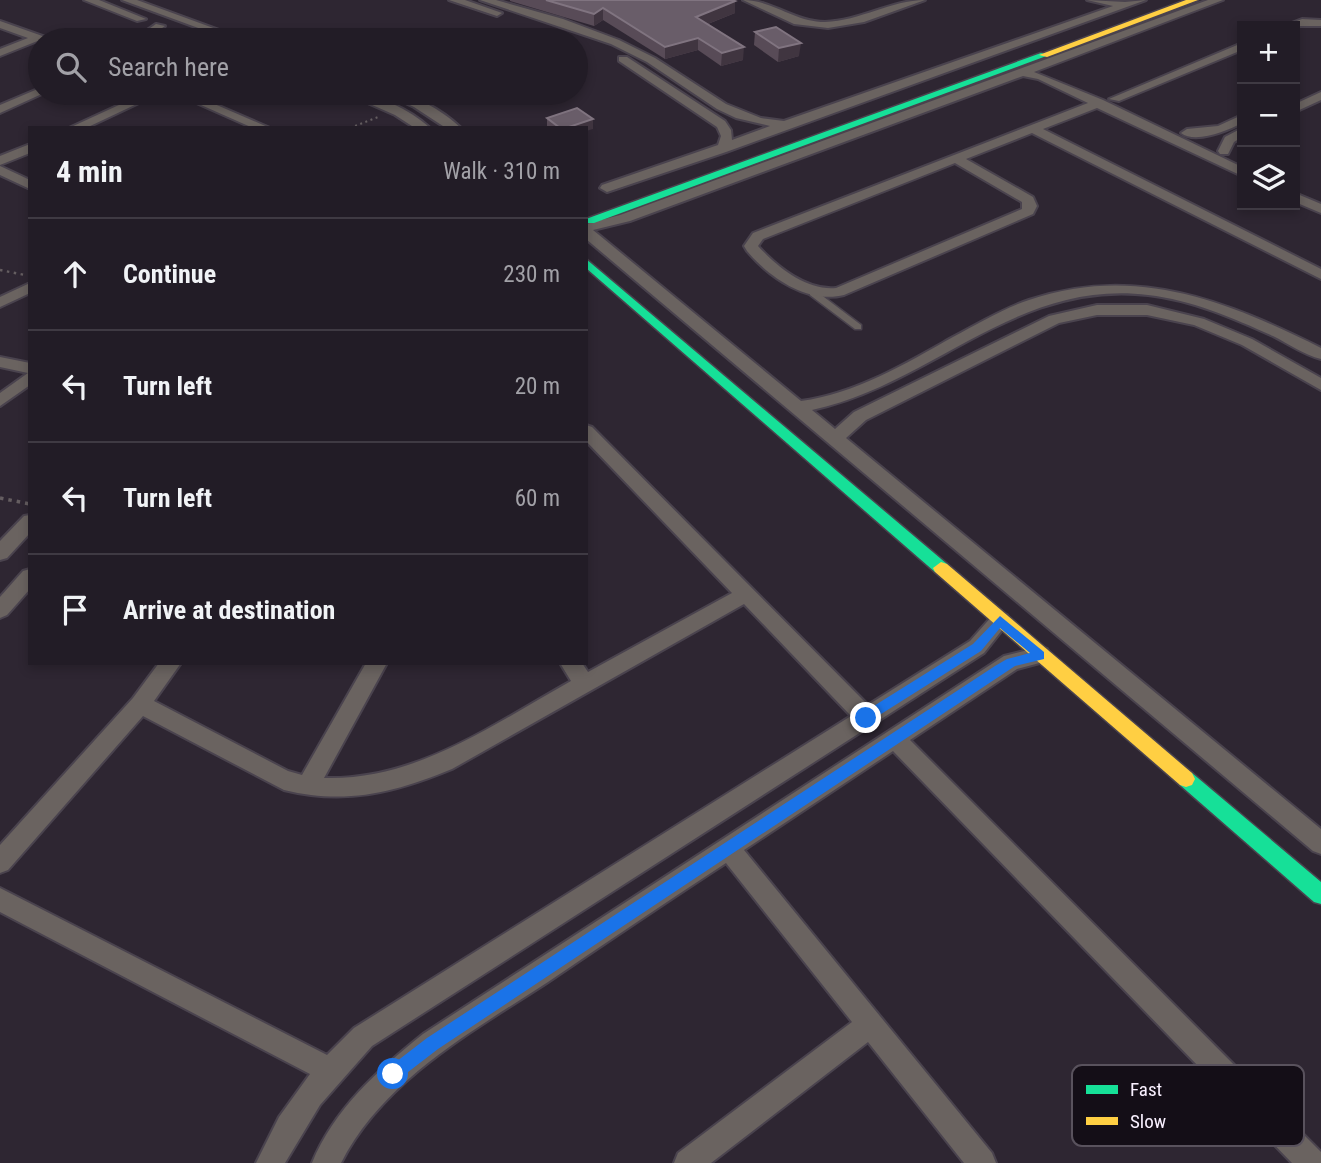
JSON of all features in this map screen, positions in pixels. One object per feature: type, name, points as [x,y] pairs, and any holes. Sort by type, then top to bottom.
[{"type":"street","points":[[89,0],[166,28]]},
{"type":"street","points":[[127,0],[207,28]]},
{"type":"street","points":[[454,0],[543,28]]},
{"type":"street","points":[[485,0],[577,28]]},
{"type":"street","points":[[748,0],[798,22],[825,26],[848,22],[920,0]]},
{"type":"street","points":[[767,0],[815,19],[837,16],[891,0]]},
{"type":"street","points":[[588,224],[1170,0]]},
{"type":"street","points":[[588,224],[1000,75],[1194,0]]},
{"type":"street","points":[[1000,75],[1022,72],[1218,0]]},
{"type":"street","points":[[1085,2],[1136,2]]},
{"type":"street","points":[[1085,2],[1090,12],[1088,19]]},
{"type":"street","points":[[607,188],[1136,2]]},
{"type":"street","points":[[1300,23],[1321,23]]},
{"type":"street","points":[[0,24],[28,34]]},
{"type":"street","points":[[588,32],[634,51],[725,108],[752,121],[788,125]]},
{"type":"street","points":[[588,42],[647,73],[707,113],[725,128],[726,142],[722,149]]},
{"type":"street","points":[[0,52],[28,43]]},
{"type":"street","points":[[1115,99],[1237,48]]},
{"type":"street","points":[[1043,64],[1237,157]]},
{"type":"street","points":[[1022,72],[1042,77],[1237,170]]},
{"type":"street","points":[[1300,94],[1321,85]]},
{"type":"street","points":[[0,98],[28,86]]},
{"type":"street","points":[[0,108],[28,96]]},
{"type":"street","points":[[1300,106],[1321,96]]},
{"type":"street","points":[[957,159],[1027,200],[1030,205],[1028,211],[839,292],[813,293],[754,251],[753,241],[758,236],[1099,103]]},
{"type":"street","points":[[84,126],[129,105]]},
{"type":"street","points":[[209,105],[259,126]]},
{"type":"street","points":[[381,105],[421,126]]},
{"type":"street","points":[[420,105],[452,126]]},
{"type":"street","points":[[707,113],[722,113],[725,108]]},
{"type":"street","points":[[1188,133],[1221,129],[1237,122]]},
{"type":"street","points":[[1033,129],[1321,275]]},
{"type":"street","points":[[1224,151],[1229,140],[1237,135]]},
{"type":"street","points":[[0,161],[28,149]]},
{"type":"street","points":[[0,170],[28,184]]},
{"type":"street","points":[[1300,186],[1321,196]]},
{"type":"street","points":[[1300,199],[1321,209]]},
{"type":"street","points":[[588,224],[750,370],[1321,844]]},
{"type":"street","points":[[588,264],[1321,895]]},
{"type":"street","points":[[0,303],[28,288]]},
{"type":"street","points":[[794,407],[828,403],[864,390],[1036,302],[1094,290],[1152,291],[1200,300],[1235,312],[1321,354]]},
{"type":"street","points":[[836,441],[849,423],[1054,319],[1097,310],[1147,310],[1199,322],[1247,342],[1321,384]]},
{"type":"street","points":[[0,362],[28,368]]},
{"type":"street","points":[[724,382],[750,370]]},
{"type":"street","points":[[0,379],[27,382]]},
{"type":"street","points":[[0,401],[27,382]]},
{"type":"street","points":[[864,390],[884,406]]},
{"type":"street","points":[[588,435],[866,718]]},
{"type":"street","points":[[0,553],[28,523]]},
{"type":"street","points":[[0,610],[28,578]]},
{"type":"street","points":[[140,704],[284,780],[307,787],[368,786],[412,776],[444,762],[746,594]]},
{"type":"street","points":[[270,1163],[288,1125],[329,1070],[363,1037],[977,647],[1000,620]]},
{"type":"street","points":[[326,1163],[358,1112],[403,1066],[432,1043],[1012,662],[1040,655]]},
{"type":"street","points":[[0,862],[140,704],[169,665]]},
{"type":"street","points":[[307,787],[376,665]]},
{"type":"street","points":[[571,665],[584,682]]},
{"type":"street","points":[[895,739],[1215,1065]]},
{"type":"street","points":[[729,848],[982,1163]]},
{"type":"street","points":[[0,899],[329,1070]]},
{"type":"street","points":[[688,1163],[870,1024]]},
{"type":"street","points":[[1294,1146],[1311,1163]]},
{"type":"lane","points":[[813,293],[858,327]]},
{"type":"path","points":[[355,126],[394,110]]},
{"type":"path","points":[[0,270],[28,276]]},
{"type":"path","points":[[0,498],[28,504]]},
{"type":"building","points":[[546,0],[732,0],[735,1],[696,17],[744,47],[722,53],[698,38],[665,47],[603,8],[594,14]]},
{"type":"building","points":[[776,27],[801,43],[779,48],[755,32]]},
{"type":"building","points":[[577,108],[593,119],[572,126],[557,126],[547,118]]},
{"type":"traffic: fast","points":[[590,221],[1044,55]]},
{"type":"traffic: fast","points":[[588,264],[941,568]]},
{"type":"traffic: fast","points":[[1186,779],[1321,895]]},
{"type":"traffic: slow","points":[[1044,55],[1194,0]]},
{"type":"traffic: slow","points":[[941,568],[1186,779]]},
{"type":"route","points":[[393,1074],[432,1043],[1012,662],[1040,655],[1000,620],[977,647],[866,718]]}]
